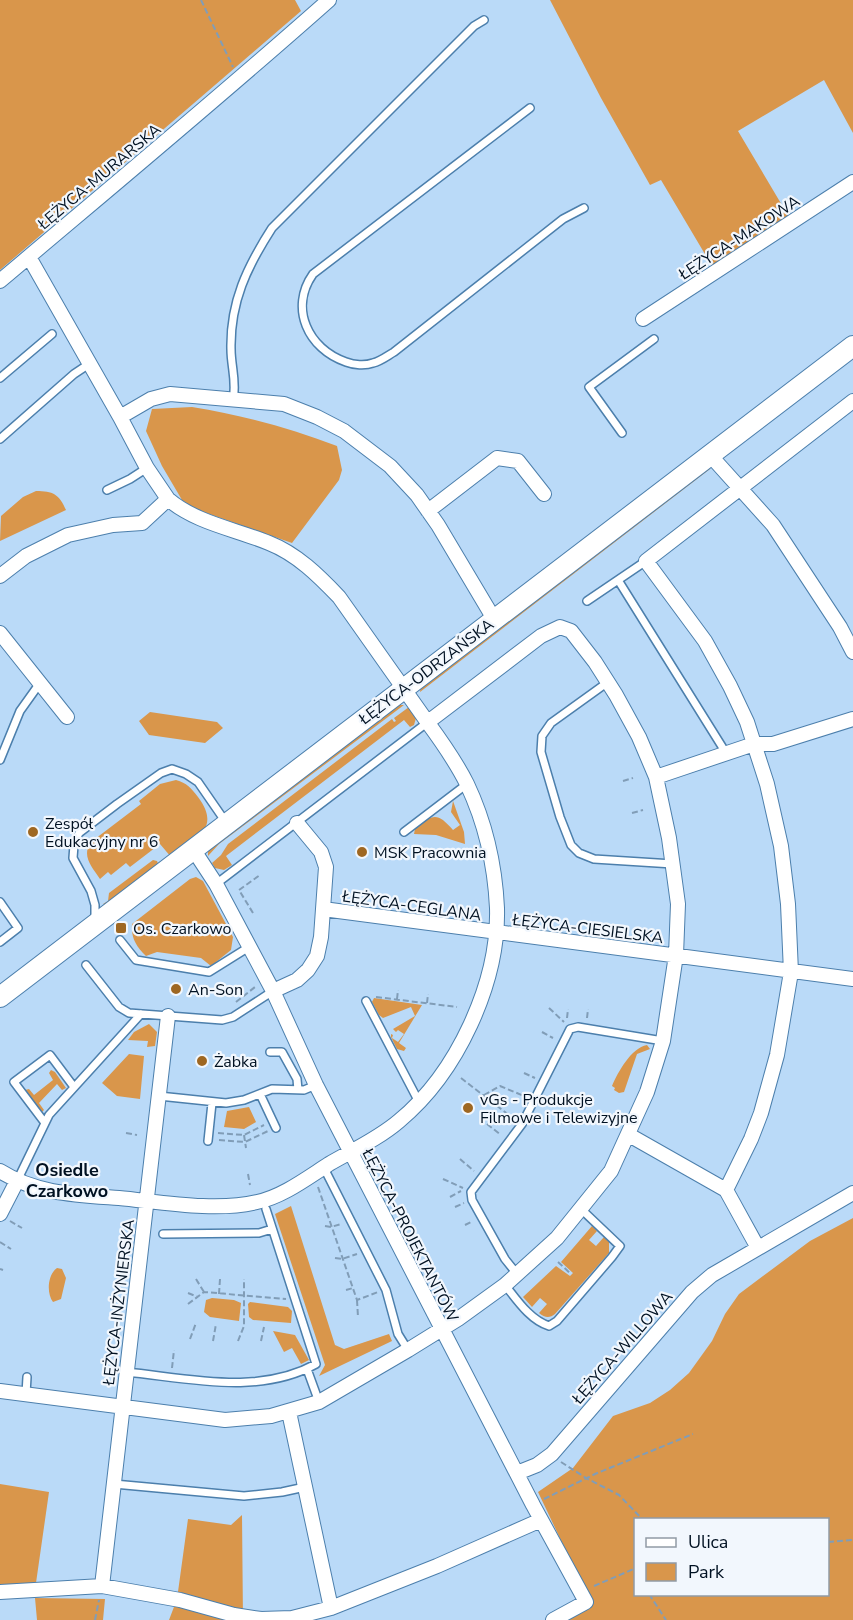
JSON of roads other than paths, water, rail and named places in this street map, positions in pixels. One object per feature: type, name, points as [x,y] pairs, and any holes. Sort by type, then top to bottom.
[{"type":"main road","name":"ŁĘŻYCA-ODRZAŃSKA","points":[[0,997],[853,346]]},
{"type":"street","name":"ŁĘŻYCA-MURARSKA","points":[[0,281],[138,166],[329,0]]},
{"type":"street","name":"ŁĘŻYCA-MAKOWA","points":[[643,319],[853,182]]},
{"type":"street","points":[[0,576],[26,556],[68,535],[113,525],[142,523],[168,499],[147,468],[29,257]]},
{"type":"street","points":[[120,417],[151,399],[170,394],[284,404],[344,431],[390,466],[428,510],[494,619]]},
{"type":"street","points":[[726,1190],[761,1113],[777,1054],[791,972],[788,904],[782,846],[767,784],[743,713],[708,646],[646,561],[853,401]]},
{"type":"street","points":[[710,455],[773,525],[848,630],[853,652]]},
{"type":"street","points":[[428,510],[497,458],[518,461],[544,494]]},
{"type":"street","name":"ŁĘŻYCA-CEGLANA","points":[[0,1171],[17,1181],[40,1189],[147,1201],[226,1206],[266,1200],[367,1144],[400,1120],[418,1102],[446,1068],[459,1047],[469,1028],[489,973],[496,933],[496,908],[486,835],[467,784],[428,722],[339,597],[323,580],[294,556],[272,544],[195,517],[168,499]]},
{"type":"street","name":"ŁĘŻYCA-CIESIELSKA","points":[[428,722],[541,636],[560,627],[571,630],[608,682],[639,737],[656,777],[674,864],[678,904],[676,956],[663,1041],[656,1068],[629,1135],[611,1171],[557,1238],[505,1285],[441,1329]]},
{"type":"street","points":[[0,633],[67,717]]},
{"type":"street","points":[[656,777],[754,744],[773,744],[853,719]]},
{"type":"street","points":[[273,991],[297,980],[308,970],[317,956],[321,937],[327,878],[324,859],[297,823]]},
{"type":"street","name":"ŁĘŻYCA-PROJEKTANTÓW","points":[[193,849],[216,884],[273,991],[315,1085],[533,1505],[586,1602],[553,1620]]},
{"type":"street","name":"ŁĘŻYCA-CEGLANA","points":[[323,909],[496,933]]},
{"type":"street","name":"ŁĘŻYCA-CIESIELSKA","points":[[496,933],[676,956]]},
{"type":"street","points":[[676,956],[853,979]]},
{"type":"street","name":"ŁĘŻYCA-INŻYNIERSKA","points":[[122,1408],[168,1016]]},
{"type":"street","points":[[629,1135],[726,1190],[758,1248]]},
{"type":"street","points":[[4,1216],[17,1181]]},
{"type":"street","name":"ŁĘŻYCA-WILLOWA","points":[[517,1473],[537,1465],[552,1454],[692,1292],[712,1275],[853,1193]]},
{"type":"street","name":"ŁĘŻYCA-INŻYNIERSKA","points":[[0,1391],[225,1420],[271,1416],[320,1402],[441,1329]]},
{"type":"street","points":[[102,1586],[122,1408]]},
{"type":"street","points":[[289,1412],[332,1608]]},
{"type":"street","points":[[0,1592],[102,1586],[180,1600],[234,1615],[261,1619],[292,1618],[332,1608],[437,1566],[541,1520]]},
{"type":"lane","points":[[233,400],[236,387],[231,349],[240,284],[272,228],[474,26],[484,20]]},
{"type":"lane","points":[[530,108],[313,274],[306,283],[302,303],[304,325],[310,337],[328,354],[351,364],[373,363],[393,352],[563,219],[584,208]]},
{"type":"lane","points":[[0,378],[52,334]]},
{"type":"lane","points":[[622,433],[589,387],[654,339]]},
{"type":"lane","points":[[0,439],[74,374],[89,364]]},
{"type":"lane","points":[[107,490],[147,468]]},
{"type":"lane","points":[[587,601],[646,561]]},
{"type":"lane","points":[[618,580],[726,753]]},
{"type":"lane","points":[[608,682],[551,723],[542,736],[541,752],[560,817],[571,846],[594,859],[674,864]]},
{"type":"lane","points":[[0,760],[20,711],[40,683]]},
{"type":"lane","points":[[216,884],[428,722]]},
{"type":"lane","points":[[96,924],[95,905],[91,891],[73,858],[74,845],[80,833],[117,804],[161,773],[172,769],[198,782],[226,824]]},
{"type":"lane","points":[[404,832],[467,784]]},
{"type":"lane","points":[[0,902],[18,928],[0,942]]},
{"type":"lane","points":[[120,940],[136,960],[209,972],[249,947]]},
{"type":"lane","points":[[86,965],[119,1007],[129,1013],[222,1020],[233,1017],[273,991]]},
{"type":"lane","points":[[366,1001],[418,1102]]},
{"type":"lane","points":[[17,1181],[49,1115],[141,1014]]},
{"type":"lane","points":[[517,1274],[505,1259],[472,1200],[471,1192],[522,1124],[570,1029],[578,1027],[663,1041]]},
{"type":"lane","points":[[270,1052],[282,1052],[297,1078],[298,1090]]},
{"type":"lane","points":[[45,1123],[14,1082],[50,1055],[74,1087]]},
{"type":"lane","points":[[159,1096],[212,1103],[234,1103],[272,1089],[298,1090],[315,1085]]},
{"type":"lane","points":[[260,1094],[276,1128]]},
{"type":"lane","points":[[211,1140],[212,1103]]},
{"type":"lane","points":[[319,1170],[368,1251],[386,1290],[398,1334],[408,1350]]},
{"type":"lane","points":[[505,1285],[540,1323],[549,1326],[557,1321],[620,1246],[580,1208]]},
{"type":"lane","points":[[126,1372],[253,1383],[284,1378],[316,1364],[266,1209]]},
{"type":"lane","points":[[164,1234],[259,1233],[272,1229]]},
{"type":"lane","points":[[307,1369],[320,1402]]},
{"type":"lane","points":[[26,1394],[27,1377]]},
{"type":"lane","points":[[114,1484],[244,1496],[305,1487]]},
{"type":"place","name":"Zespół Edukacyjny nr 6","points":[[33,832]]},
{"type":"place","name":"MSK Pracownia","points":[[362,852]]},
{"type":"place","name":"Os. Czarkowo","points":[[121,928]]},
{"type":"place","name":"An-Son","points":[[176,989]]},
{"type":"place","name":"Żabka","points":[[202,1061]]},
{"type":"place","name":"vGs - Produkcje Filmowe i Telewizyjne","points":[[468,1108]]},
{"type":"district","name":"Osiedle Czarkowo","points":[[67,1180]]}]
